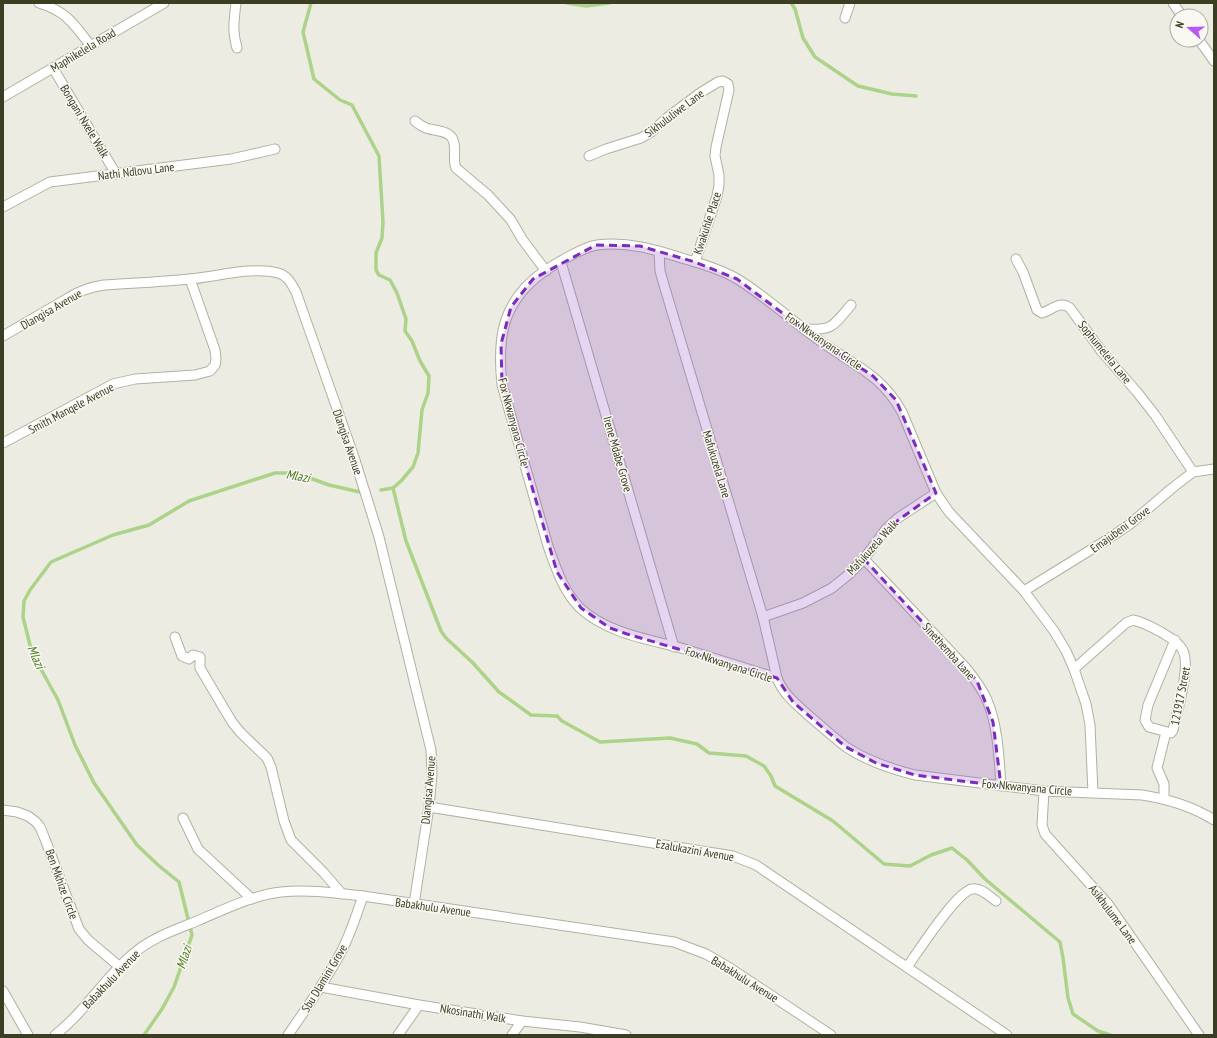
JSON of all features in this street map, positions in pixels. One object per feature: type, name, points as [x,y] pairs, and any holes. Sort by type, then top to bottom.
[{"type":"street","points":[[39,3],[49,6],[65,15],[75,25],[90,45]]},
{"type":"street","name":"Maphikelela Road","points":[[3,97],[164,3]]},
{"type":"street","points":[[236,3],[233,35],[237,48]]},
{"type":"street","points":[[845,18],[850,3]]},
{"type":"street","points":[[1205,48],[1214,61]]},
{"type":"street","name":"Bongani Nxele Walk","points":[[53,68],[116,174]]},
{"type":"street","name":"Sikhululiwe Lane","points":[[589,156],[641,138],[651,132],[685,103],[718,82],[726,82],[729,86],[729,90]]},
{"type":"street","name":"Kwakuhle Place","points":[[695,262],[717,196],[719,175],[715,151],[729,90]]},
{"type":"street","points":[[415,121],[424,127],[446,133],[452,138],[454,143],[454,163],[456,168],[488,195],[511,220],[522,239],[546,271]]},
{"type":"street","name":"Nathi Ndlovu Lane","points":[[3,207],[50,182],[230,159],[275,149]]},
{"type":"street","name":"Fox Nkwanyana Circle","points":[[1093,793],[1090,725],[1086,704],[1066,651],[1054,631],[1024,591],[949,512],[936,493],[896,400],[873,376],[817,339],[760,294],[737,279],[718,270],[695,262],[640,246],[624,244],[596,245],[583,249],[546,271],[520,292],[511,307],[505,322],[501,344],[500,362],[502,385],[548,546],[557,572],[569,594],[581,608],[605,625],[627,634],[777,678],[783,690],[793,702],[846,746],[863,756],[894,770],[915,775],[1001,786],[1044,790],[1093,793],[1142,795],[1185,805],[1214,820]]},
{"type":"street","name":"Mafukuzela Lane","points":[[659,251],[660,271],[763,617],[777,678]]},
{"type":"street","name":"Sophumelela Lane","points":[[1016,260],[1023,272],[1037,310],[1042,313],[1061,304],[1064,304],[1070,308],[1102,352],[1155,414],[1193,472]]},
{"type":"street","name":"Irene Mdabe Grove","points":[[562,262],[674,647]]},
{"type":"street","name":"Dlangisa Avenue","points":[[3,336],[70,296],[81,290],[92,287],[190,279],[253,271],[267,271],[286,276],[296,292],[354,456],[380,537],[431,750],[432,774],[414,904]]},
{"type":"street","name":"Smith Manqele Avenue","points":[[3,443],[113,384],[135,379],[195,375],[210,371],[215,365],[215,350],[190,279]]},
{"type":"street","points":[[804,329],[821,330],[831,327],[850,305]]},
{"type":"street","name":"Emajubeni Grove","points":[[1024,591],[1130,524],[1193,472],[1214,469]]},
{"type":"street","name":"Mafukuzela Walk","points":[[763,617],[803,603],[832,588],[864,559],[886,529],[898,518],[936,493]]},
{"type":"street","name":"Sinethemba Lane","points":[[864,559],[977,681],[987,700],[993,722],[998,744],[1001,786]]},
{"type":"street","name":"121917 Street","points":[[1074,669],[1122,627],[1133,620],[1148,625],[1175,640],[1186,656],[1186,666],[1173,730],[1171,732],[1149,727],[1145,720],[1146,713],[1175,640]]},
{"type":"street","points":[[175,637],[182,656],[189,659],[193,655],[200,657],[200,668],[232,722],[240,732],[267,758],[271,766],[284,821],[291,840],[342,894]]},
{"type":"street","points":[[1164,799],[1164,784],[1157,768],[1166,732]]},
{"type":"street","name":"Asikhulume Lane","points":[[1044,790],[1042,825],[1045,834],[1108,904],[1199,1035]]},
{"type":"street","name":"Ezalukazini Avenue","points":[[428,807],[725,854],[745,859],[1007,1035]]},
{"type":"street","name":"Ben Mkhize Circle","points":[[3,810],[17,812],[28,816],[36,822],[45,839],[79,929],[88,940],[120,967]]},
{"type":"street","points":[[183,818],[198,849],[252,899]]},
{"type":"street","points":[[907,967],[954,902],[966,892],[971,889],[976,889],[982,891],[996,902]]},
{"type":"street","name":"Babakhulu Avenue","points":[[55,1035],[79,1012],[120,967],[142,947],[177,929],[261,896],[281,892],[315,891],[363,896],[674,942],[706,954],[730,968],[831,1035]]},
{"type":"street","name":"Sbu Dlamini Grove","points":[[288,1035],[321,987],[346,944],[363,896]]},
{"type":"street","name":"Nkosinathi Walk","points":[[321,987],[419,1005],[522,1021],[580,1027],[626,1035]]},
{"type":"street","points":[[3,991],[28,1035]]},
{"type":"street","points":[[398,1035],[419,1005]]},
{"type":"street","points":[[512,1035],[522,1021]]},
{"type":"highlighted area","points":[[596,245],[640,246],[695,262],[737,279],[817,339],[873,376],[896,400],[936,493],[886,529],[864,559],[977,681],[993,722],[1001,786],[915,775],[876,763],[846,747],[823,728],[793,702],[777,678],[610,628],[581,608],[557,572],[502,385],[501,344],[511,307],[533,279]]},
{"type":"waterway","points":[[311,3],[303,32],[314,79],[340,100],[352,105],[379,156],[383,222],[382,238],[376,253],[376,270],[379,275],[390,280],[397,293],[406,319],[405,331],[412,341],[420,361],[429,376],[428,393],[422,410],[418,453],[413,467],[393,488],[381,490]]},
{"type":"waterway","points":[[567,3],[586,6],[609,3]]},
{"type":"waterway","points":[[791,3],[795,9],[803,38],[815,57],[858,86],[892,94],[916,96]]},
{"type":"waterway","name":"Mlazi","points":[[144,1035],[162,1009],[174,987],[192,935],[179,882],[137,845],[94,783],[75,745],[58,700],[32,653],[23,617],[24,601],[30,590],[51,562],[113,535],[149,525],[189,501],[275,473],[296,473],[329,485],[360,492]]},
{"type":"waterway","points":[[393,488],[406,541],[441,631],[499,692],[531,715],[557,716],[562,721],[600,742],[670,738],[697,744],[709,753],[746,756],[764,766],[771,776],[775,786],[833,821],[884,864],[910,866],[931,855],[952,848],[967,860],[985,879],[1060,942],[1068,998],[1073,1014],[1098,1031],[1110,1035]]}]
